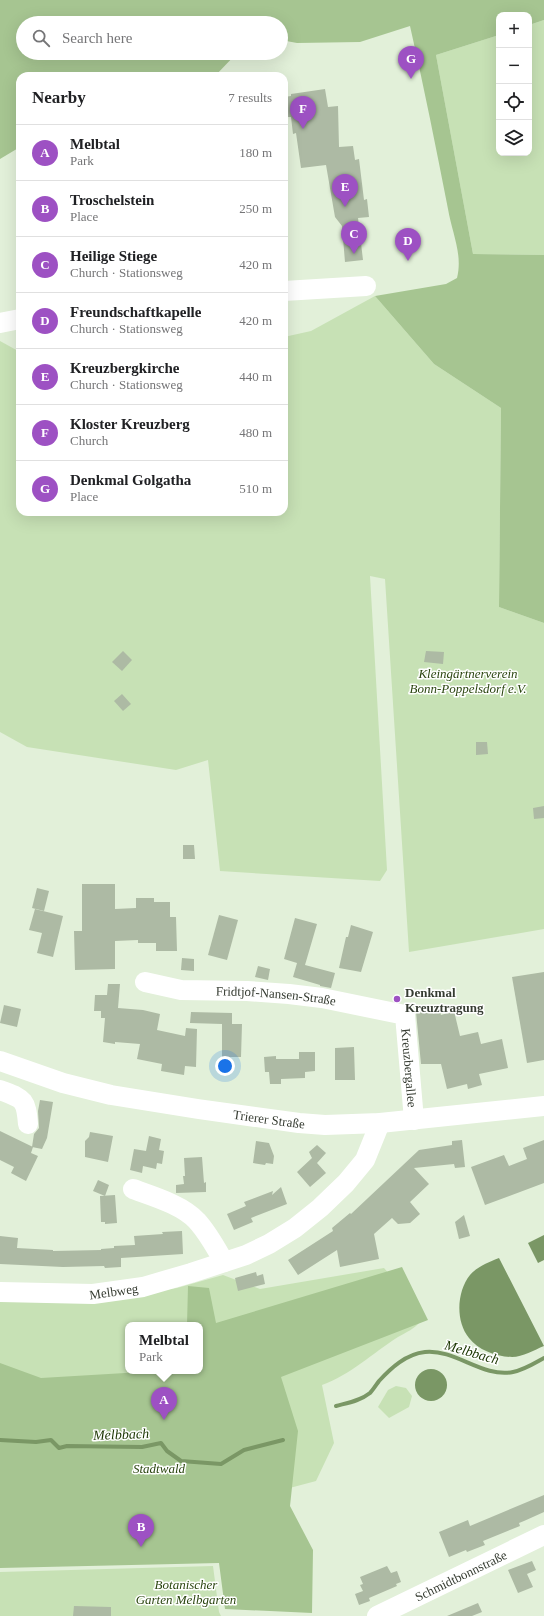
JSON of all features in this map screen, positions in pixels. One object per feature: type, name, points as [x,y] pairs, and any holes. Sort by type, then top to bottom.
[{"type":"street","points":[[288,291],[366,286]]},
{"type":"street","points":[[0,323],[16,320]]},
{"type":"street","name":"Fridtjof-Nansen-Straße","points":[[145,982],[181,990],[247,991],[322,998],[405,1015]]},
{"type":"street","name":"Kreuzbergallee","points":[[405,1015],[414,1120]]},
{"type":"street","name":"Trierer Straße","points":[[0,1061],[63,1083],[132,1099],[299,1123],[325,1125],[380,1123],[544,1106]]},
{"type":"street","points":[[0,1090],[21,1099],[25,1103],[27,1108],[28,1124]]},
{"type":"street","name":"Melbweg","points":[[0,1292],[93,1294],[143,1287],[246,1255],[269,1244],[295,1228],[320,1208],[346,1183],[365,1160],[380,1123]]},
{"type":"street","points":[[133,1189],[170,1202],[196,1219],[212,1241],[224,1262]]},
{"type":"street","name":"Schmidtbonnstraße","points":[[377,1616],[544,1535]]},
{"type":"green space","points":[[0,0],[544,0],[544,20],[532,24],[532,12],[496,12],[496,36],[436,55],[473,254],[544,255],[544,623],[499,607],[501,408],[434,364],[375,296],[446,284],[457,278],[459,260],[458,252],[410,26],[360,42],[297,43],[288,41],[288,16],[16,16],[16,60],[230,60],[219,72],[16,72],[16,149],[0,159]]},
{"type":"green space","points":[[544,20],[544,255],[473,254],[436,55],[496,36],[496,156],[532,156],[532,24]]},
{"type":"green space","name":"Kleingärtnerverein Bonn-Poppelsdorf e.V.","points":[[375,296],[434,364],[501,408],[499,607],[544,623],[544,929],[409,952],[385,579],[370,576],[387,870],[380,881],[220,871],[208,760],[176,770],[27,747],[0,732],[0,341],[16,350],[16,516],[288,516],[288,336],[311,331]]},
{"type":"green space","name":"Stadtwald","points":[[402,1267],[428,1320],[281,1377],[298,1431],[290,1506],[313,1550],[312,1613],[225,1609],[219,1563],[0,1568],[0,1363],[41,1378],[125,1373],[203,1374],[203,1322],[187,1322],[188,1286],[209,1288],[216,1323]]},
{"type":"green space","name":"Stadtwald","points":[[384,1268],[415,1303],[421,1321],[352,1370],[322,1385],[334,1443],[316,1481],[211,1509],[0,1560],[0,1296],[82,1301],[177,1288],[223,1275],[260,1289]]},
{"type":"green space","points":[[396,1386],[406,1388],[412,1396],[409,1407],[389,1418],[378,1407],[388,1390]]},
{"type":"green space","name":"Botanischer Garten Melbgarten","points":[[213,1566],[219,1612],[221,1616],[0,1616],[0,1572]]},
{"type":"shaded area","points":[[544,1235],[544,1260],[538,1263],[528,1243]]},
{"type":"shaded area","points":[[499,1258],[544,1346],[516,1357],[506,1357],[494,1354],[477,1346],[464,1331],[461,1323],[459,1306],[460,1297],[462,1289],[470,1275],[480,1267]]},
{"type":"shaded area","points":[[428,1369],[434,1369],[444,1376],[447,1385],[446,1391],[440,1398],[434,1401],[428,1401],[418,1394],[415,1388],[415,1382],[422,1372]]},
{"type":"building","points":[[325,89],[328,107],[338,106],[339,147],[353,146],[355,160],[359,159],[364,200],[367,199],[369,217],[358,218],[363,260],[345,262],[342,226],[335,217],[326,165],[301,168],[296,133],[293,134],[291,117],[288,117],[288,96],[291,96],[291,94]]},
{"type":"building","points":[[123,651],[132,660],[122,671],[112,662]]},
{"type":"building","points":[[426,651],[444,652],[443,664],[424,662]]},
{"type":"building","points":[[122,694],[131,704],[123,711],[114,701]]},
{"type":"building","points":[[476,742],[487,742],[488,754],[476,755]]},
{"type":"building","points":[[544,806],[544,818],[534,819],[533,808]]},
{"type":"building","points":[[183,845],[194,845],[195,859],[183,859]]},
{"type":"building","points":[[82,884],[115,884],[115,909],[136,908],[136,898],[154,898],[154,902],[170,902],[170,917],[176,917],[177,951],[156,951],[156,943],[138,943],[138,940],[115,941],[115,969],[75,970],[74,931],[82,931]]},
{"type":"building","points":[[37,888],[49,891],[44,911],[32,908]]},
{"type":"building","points":[[35,909],[63,916],[53,957],[37,953],[42,933],[29,930]]},
{"type":"building","points":[[219,915],[238,920],[227,960],[208,955]]},
{"type":"building","points":[[295,918],[317,924],[305,965],[335,973],[331,988],[293,977],[297,963],[284,959]]},
{"type":"building","points":[[351,925],[373,932],[361,972],[339,968],[346,937],[348,937]]},
{"type":"building","points":[[182,958],[194,959],[194,971],[181,970]]},
{"type":"building","points":[[258,966],[270,969],[268,980],[255,977]]},
{"type":"building","points":[[544,972],[544,1060],[527,1063],[512,977]]},
{"type":"building","points":[[108,984],[120,984],[118,1008],[143,1010],[160,1014],[157,1030],[185,1036],[186,1028],[197,1029],[196,1067],[185,1066],[184,1075],[161,1071],[162,1064],[137,1059],[140,1044],[115,1042],[115,1044],[103,1042],[105,1018],[101,1018],[101,1011],[94,1011],[95,995],[107,995]]},
{"type":"building","points":[[4,1005],[21,1009],[17,1027],[0,1023]]},
{"type":"building","points":[[438,1006],[441,1015],[454,1011],[460,1036],[478,1032],[481,1044],[502,1039],[508,1068],[479,1074],[482,1085],[468,1089],[467,1084],[447,1089],[441,1064],[421,1064],[416,1012]]},
{"type":"building","points":[[191,1012],[232,1013],[232,1024],[242,1024],[241,1057],[222,1057],[222,1024],[190,1023]]},
{"type":"building","points":[[354,1047],[355,1080],[335,1080],[335,1048]]},
{"type":"building","points":[[299,1052],[315,1052],[315,1071],[305,1072],[305,1078],[281,1079],[281,1084],[270,1084],[269,1072],[265,1072],[264,1057],[276,1056],[276,1059],[299,1059]]},
{"type":"building","points":[[40,1100],[53,1102],[47,1138],[42,1149],[32,1147],[34,1134],[39,1128],[38,1111]]},
{"type":"building","points":[[0,1131],[33,1147],[31,1153],[38,1156],[26,1181],[11,1173],[14,1167],[0,1160]]},
{"type":"building","points":[[90,1132],[113,1136],[108,1162],[85,1157],[85,1141],[89,1137]]},
{"type":"building","points":[[149,1136],[161,1139],[159,1150],[164,1151],[162,1164],[157,1163],[156,1169],[143,1166],[142,1173],[130,1170],[134,1149],[146,1151]]},
{"type":"building","points":[[462,1140],[465,1167],[455,1168],[454,1164],[414,1168],[429,1184],[410,1202],[420,1214],[410,1223],[398,1224],[392,1218],[374,1234],[379,1259],[340,1267],[337,1250],[298,1275],[288,1260],[333,1231],[332,1228],[350,1213],[351,1214],[419,1150],[452,1145],[452,1141]]},
{"type":"building","points":[[544,1140],[544,1183],[485,1205],[471,1167],[504,1155],[509,1166],[527,1159],[523,1148]]},
{"type":"building","points":[[256,1141],[269,1143],[274,1156],[273,1164],[266,1163],[265,1165],[253,1163]]},
{"type":"building","points":[[317,1145],[326,1153],[317,1163],[326,1173],[310,1187],[297,1172],[312,1158],[309,1152]]},
{"type":"building","points":[[202,1157],[206,1192],[176,1193],[176,1185],[184,1184],[184,1158]]},
{"type":"building","points":[[98,1180],[109,1185],[105,1196],[93,1191]]},
{"type":"building","points":[[281,1187],[287,1204],[251,1218],[253,1222],[234,1230],[227,1214],[246,1206],[244,1202],[273,1191],[272,1195]]},
{"type":"building","points":[[115,1195],[117,1223],[105,1224],[105,1222],[101,1222],[100,1196]]},
{"type":"building","points":[[464,1215],[470,1236],[459,1239],[455,1222]]},
{"type":"building","points":[[182,1231],[183,1254],[121,1258],[121,1267],[63,1267],[0,1264],[0,1236],[18,1238],[17,1248],[53,1251],[101,1250],[114,1248],[114,1246],[135,1245],[134,1236]]},
{"type":"building","points":[[256,1272],[257,1276],[263,1274],[265,1284],[238,1291],[235,1278]]},
{"type":"building","points":[[544,1495],[544,1512],[519,1523],[520,1526],[483,1541],[485,1545],[467,1552],[466,1550],[449,1557],[439,1532],[468,1520],[470,1526]]},
{"type":"building","points":[[532,1561],[536,1570],[527,1574],[533,1587],[518,1593],[508,1570]]},
{"type":"building","points":[[387,1566],[391,1573],[397,1571],[401,1582],[396,1584],[397,1586],[369,1598],[370,1601],[359,1605],[355,1594],[363,1591],[360,1585],[363,1584],[360,1577]]},
{"type":"building","points":[[478,1603],[482,1612],[472,1616],[447,1616]]},
{"type":"building","points":[[74,1606],[111,1607],[111,1616],[73,1616]]},
{"type":"waterway","name":"Melbbach","points":[[336,1406],[366,1396],[399,1362],[418,1353],[436,1352],[480,1368],[502,1373],[521,1370],[544,1358]]},
{"type":"waterway","name":"Melbbach","points":[[0,1440],[36,1442],[51,1440],[59,1448],[67,1446],[142,1447],[161,1443],[167,1451],[181,1461],[221,1464],[244,1450],[283,1440]]},
{"type":"place","name":"Denkmal Golgatha","points":[[411,79]]},
{"type":"place","name":"Kloster Kreuzberg","points":[[303,129]]},
{"type":"place","name":"Kreuzbergkirche","points":[[345,207]]},
{"type":"place","name":"Heilige Stiege","points":[[354,254]]},
{"type":"place","name":"Freundschaftkapelle","points":[[408,261]]},
{"type":"place","name":"Denkmal Kreuztragung","points":[[397,999]]},
{"type":"place","name":"Melbtal","points":[[164,1420]]},
{"type":"place","name":"Troschelstein","points":[[141,1547]]}]
